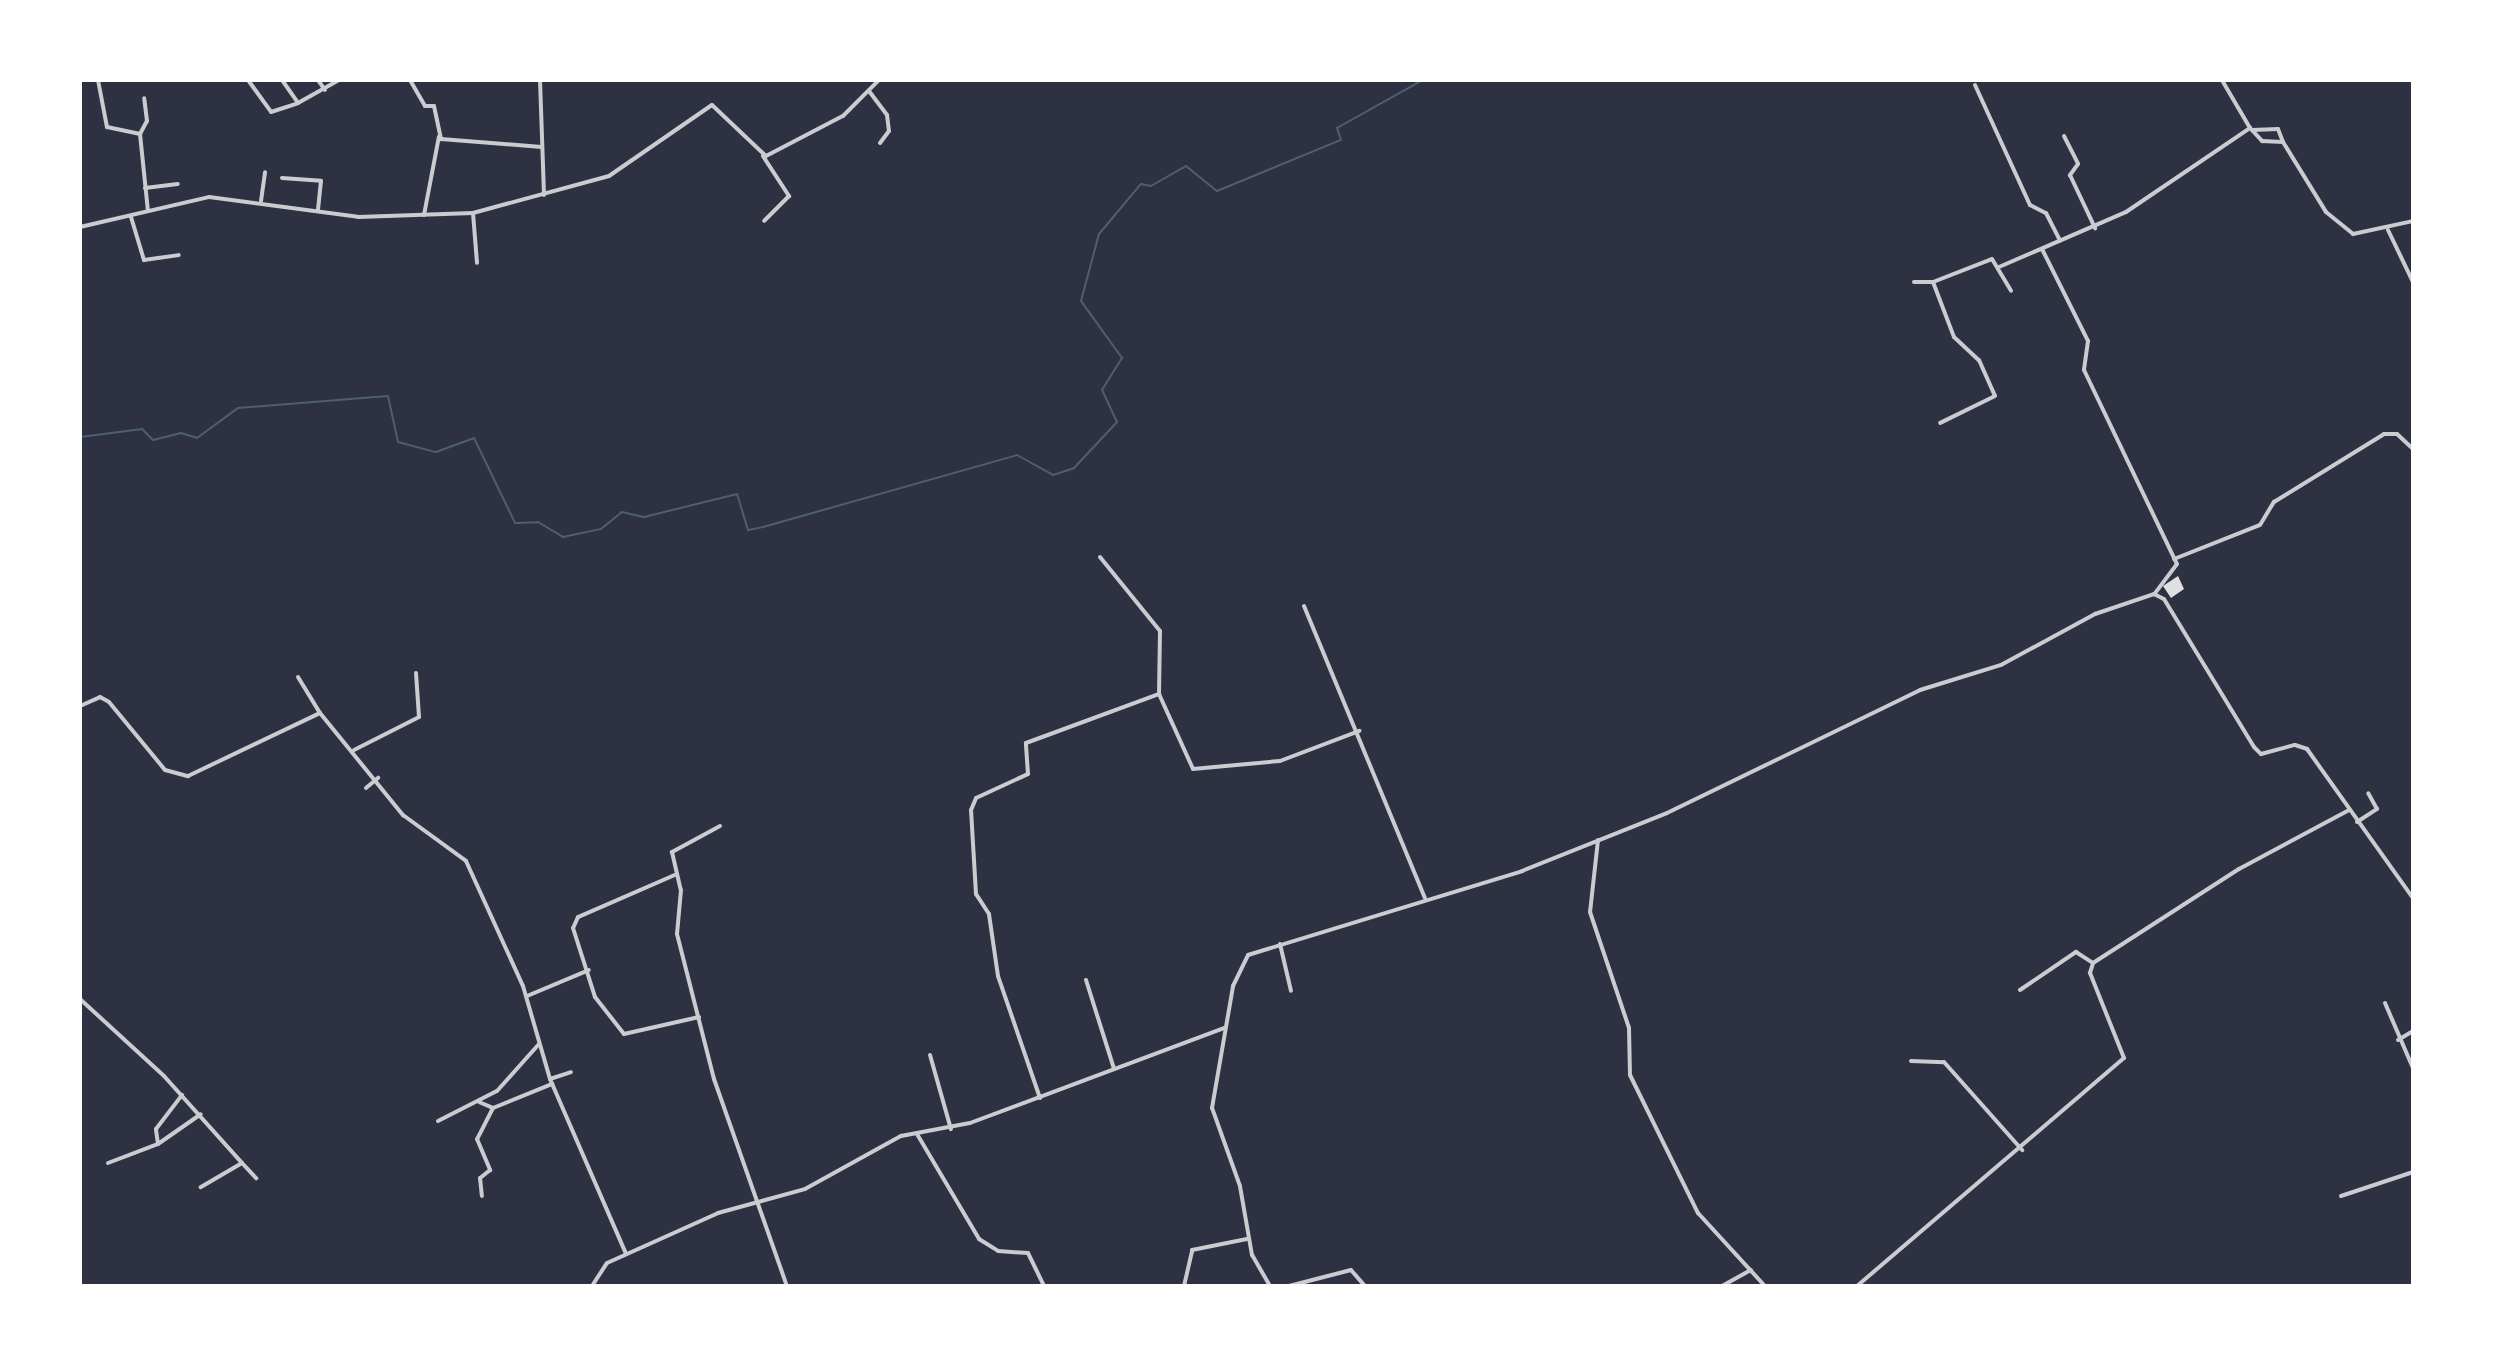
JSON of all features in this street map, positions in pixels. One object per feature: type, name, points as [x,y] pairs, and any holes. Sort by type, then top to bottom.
[{"type":"street","points":[[98,80],[107,127],[140,134]]},
{"type":"street","points":[[248,80],[271,112],[298,103],[339,80]]},
{"type":"street","points":[[282,80],[298,103]]},
{"type":"street","points":[[318,80],[325,90]]},
{"type":"street","points":[[410,80],[425,106],[434,106],[439,136],[424,215]]},
{"type":"street","points":[[540,80],[544,195]]},
{"type":"street","points":[[763,156],[843,116],[879,80]]},
{"type":"street","points":[[2222,80],[2251,129],[2262,141],[2283,142]]},
{"type":"street","points":[[1975,85],[2030,205],[2046,213],[2060,241]]},
{"type":"street","points":[[869,91],[887,115],[889,131],[880,143]]},
{"type":"street","points":[[144,98],[147,121],[140,134],[148,211]]},
{"type":"street","points":[[80,227],[209,197],[318,210],[424,215],[473,213],[544,195],[620,170],[712,105],[763,156],[789,196],[764,221]]},
{"type":"street","points":[[1999,267],[2095,228],[2194,172],[2251,129],[2278,129],[2283,142],[2333,219],[2361,237],[2413,221]]},
{"type":"street","points":[[439,136],[542,147]]},
{"type":"street","points":[[2064,136],[2078,164],[2070,175],[2095,228]]},
{"type":"street","points":[[261,201],[265,172]]},
{"type":"street","points":[[282,178],[321,181],[318,210]]},
{"type":"street","points":[[145,188],[178,184]]},
{"type":"street","points":[[473,213],[477,263]]},
{"type":"street","points":[[131,217],[144,260],[179,255]]},
{"type":"street","points":[[2388,229],[2413,282]]},
{"type":"street","points":[[1270,1286],[1247,1239],[1240,1186],[1212,1108],[1224,1028],[1244,959],[1280,944],[1598,840],[1920,690],[2001,665],[2058,630],[2154,594],[2175,570],[2174,559],[2084,370],[2088,341],[2042,249]]},
{"type":"street","points":[[1914,282],[1933,282],[1989,260],[1999,267],[2011,291]]},
{"type":"street","points":[[1933,282],[1960,348],[1979,360],[1995,396],[1940,423]]},
{"type":"street","points":[[2174,559],[2260,525],[2274,502],[2384,434],[2413,449]]},
{"type":"street","points":[[1100,557],[1160,631],[1159,694],[1178,749],[1200,772],[1280,761],[1359,731]]},
{"type":"street","points":[[2154,594],[2171,606],[2257,751],[2307,749],[2413,898]]},
{"type":"street","points":[[1304,606],[1359,731],[1425,898]]},
{"type":"street","points":[[354,750],[419,717],[416,673]]},
{"type":"street","points":[[298,677],[320,713],[378,778],[411,823],[466,861],[527,996],[551,1082],[626,1254]]},
{"type":"street","points":[[1040,1098],[998,976],[989,914],[976,894],[971,810],[976,798],[1028,774],[1026,743],[1159,694]]},
{"type":"street","points":[[80,706],[100,697],[109,702],[165,770],[188,776],[320,713]]},
{"type":"street","points":[[366,788],[378,778]]},
{"type":"street","points":[[2357,822],[2377,809],[2368,793]]},
{"type":"street","points":[[1857,1286],[2022,1150],[2124,1058],[2090,973],[2093,963],[2239,869],[2349,810]]},
{"type":"street","points":[[720,826],[676,845],[677,934],[699,1017],[787,1286]]},
{"type":"street","points":[[1598,840],[1590,912],[1629,1028],[1630,1075],[1698,1213],[1765,1286]]},
{"type":"street","points":[[677,874],[578,917],[573,928],[589,970],[595,997],[624,1034],[699,1017]]},
{"type":"street","points":[[1280,944],[1291,991]]},
{"type":"street","points":[[2020,990],[2076,952],[2093,963]]},
{"type":"street","points":[[527,996],[589,970]]},
{"type":"street","points":[[1086,980],[1114,1069]]},
{"type":"street","points":[[80,999],[201,1114],[256,1178]]},
{"type":"street","points":[[2385,1003],[2398,1040],[2413,1068]]},
{"type":"street","points":[[585,1286],[592,1284],[600,1267],[626,1254],[758,1202],[805,1189],[917,1134],[951,1129],[1224,1028]]},
{"type":"street","points":[[2398,1040],[2413,1031]]},
{"type":"street","points":[[438,1121],[479,1102],[539,1044]]},
{"type":"street","points":[[930,1055],[951,1129]]},
{"type":"street","points":[[1911,1061],[1944,1062],[2022,1150]]},
{"type":"street","points":[[482,1196],[480,1178],[490,1170],[477,1139],[493,1108],[571,1072]]},
{"type":"street","points":[[158,1144],[156,1129],[182,1095]]},
{"type":"street","points":[[479,1102],[493,1108]]},
{"type":"street","points":[[108,1163],[158,1144],[201,1114]]},
{"type":"street","points":[[917,1134],[979,1239],[998,1251],[1028,1253],[1044,1286]]},
{"type":"street","points":[[201,1187],[242,1163]]},
{"type":"street","points":[[2341,1196],[2413,1172]]},
{"type":"street","points":[[1184,1286],[1192,1250],[1247,1239]]},
{"type":"street","points":[[1289,1286],[1351,1270],[1365,1286]]},
{"type":"street","points":[[1722,1286],[1751,1270]]},
{"type":"building","points":[[2178,576],[2184,589],[2171,598],[2163,586]]},
{"type":"waterway","points":[[80,437],[142,429],[153,440],[181,433],[197,438],[238,408],[388,396],[398,442],[436,452],[474,438],[515,523],[538,522],[563,537],[601,529],[622,512],[644,517],[737,494],[748,530],[1017,455],[1053,475],[1074,468],[1117,422],[1102,390],[1122,358],[1081,301],[1099,234],[1141,184],[1151,186],[1186,166],[1217,191],[1341,140],[1337,128],[1423,80]]},
{"type":"waterway","points":[[1536,80],[1557,80]]}]
